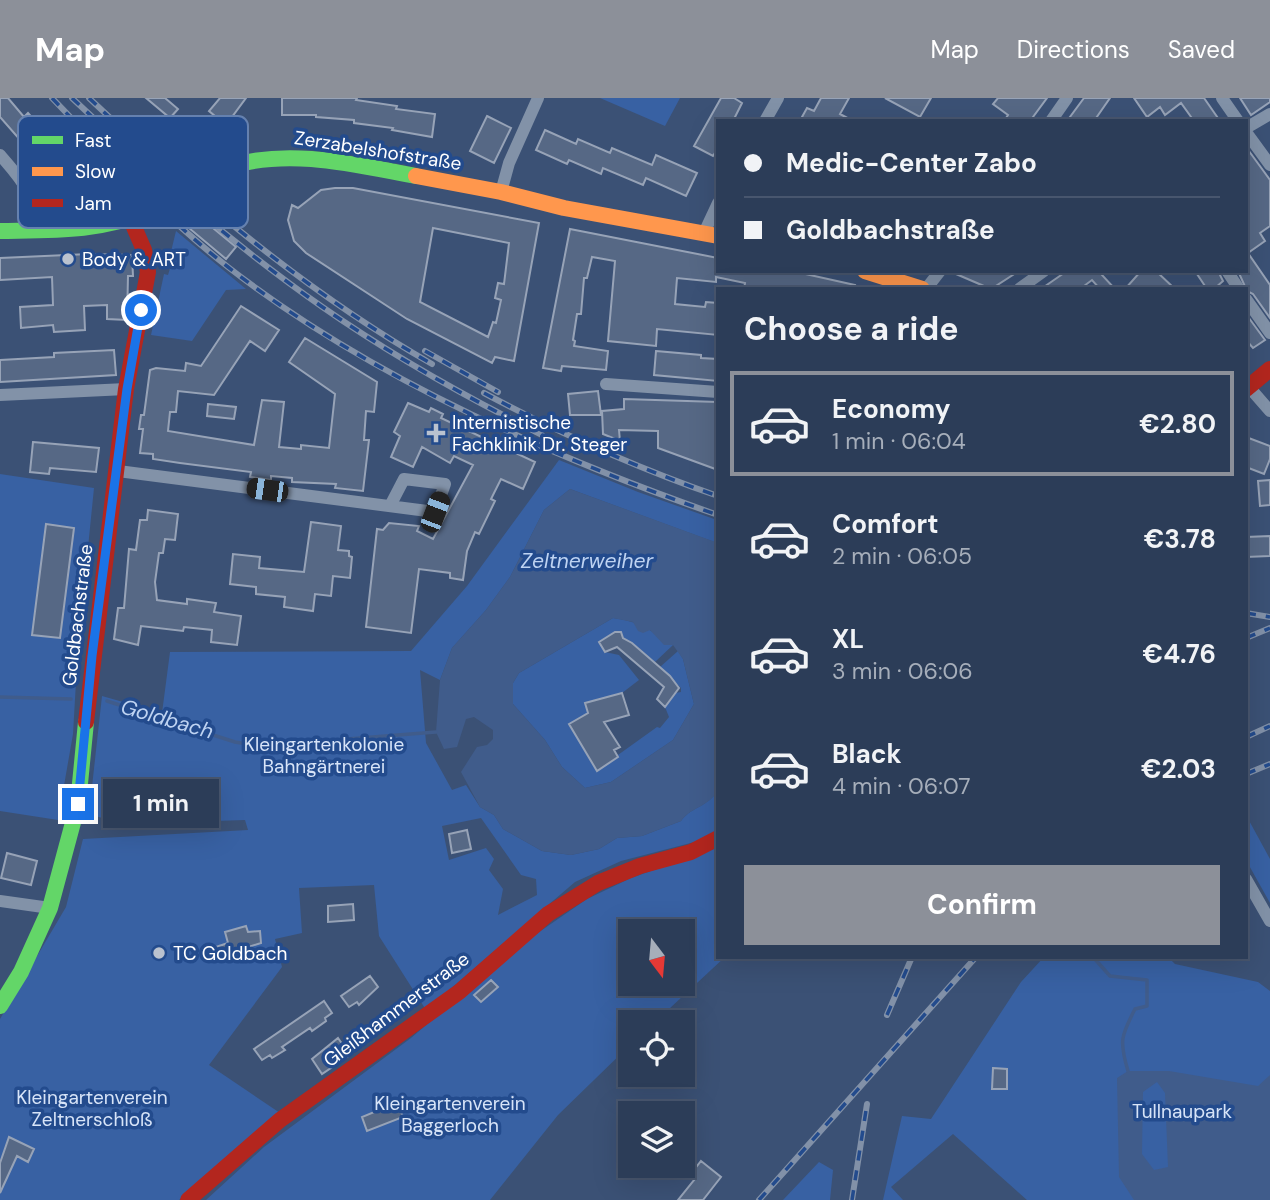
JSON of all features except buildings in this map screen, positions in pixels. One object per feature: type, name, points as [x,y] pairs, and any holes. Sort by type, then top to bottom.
[{"type":"street","points":[[501,191],[509,163],[538,98]]},
{"type":"street","points":[[766,119],[778,98]]},
{"type":"street","points":[[1052,119],[1067,98]]},
{"type":"street","points":[[1222,98],[1237,119]]},
{"type":"street","points":[[1248,129],[1270,114]]},
{"type":"street","points":[[1248,133],[1270,165]]},
{"type":"street","points":[[0,155],[18,177]]},
{"type":"street","name":"Zerzabelshofstraße","points":[[248,163],[266,158],[324,159],[501,191],[564,208],[711,234]]},
{"type":"street","points":[[711,234],[716,213]]},
{"type":"street","name":"Zerzabelshofstraße","points":[[0,231],[88,228]]},
{"type":"street","name":"Goldbachstraße","points":[[0,1006],[21,972],[50,908],[78,804],[89,690],[127,389],[148,272],[144,250],[134,228]]},
{"type":"street","points":[[872,273],[917,287]]},
{"type":"street","points":[[926,287],[938,273]]},
{"type":"street","points":[[1022,287],[1041,273]]},
{"type":"street","points":[[1248,302],[1270,333]]},
{"type":"street","points":[[1248,387],[1270,369]]},
{"type":"street","points":[[606,384],[716,392]]},
{"type":"street","points":[[0,395],[127,389]]},
{"type":"street","points":[[1248,389],[1270,411]]},
{"type":"street","points":[[118,471],[390,506]]},
{"type":"street","name":"Gleißhammerstraße","points":[[188,1200],[280,1120],[425,1018],[556,908],[598,883],[640,866],[691,852],[716,839]]},
{"type":"street","points":[[1248,882],[1270,921]]},
{"type":"street","points":[[0,901],[50,908]]},
{"type":"green space","points":[[600,98],[680,98],[665,126]]},
{"type":"green space","points":[[176,231],[246,289],[226,290],[192,341],[151,335],[164,274],[168,275],[172,262],[169,260]]},
{"type":"green space","points":[[559,460],[716,520],[716,543],[570,489],[544,510],[510,577],[486,610],[452,648],[440,680],[420,670],[426,743],[452,790],[466,785],[480,807],[494,815],[503,829],[542,851],[571,855],[599,849],[617,838],[642,836],[681,821],[716,793],[716,830],[706,839],[621,861],[575,882],[426,1010],[379,936],[374,885],[299,888],[302,933],[275,939],[282,967],[209,1065],[280,1113],[179,1200],[0,1200],[0,1019],[66,907],[83,839],[248,830],[245,820],[122,824],[89,814],[102,696],[162,713],[170,652],[411,651],[467,586]],"holes":[[[481,818],[521,875],[536,879],[537,895],[498,915],[503,889],[489,870],[494,859],[486,848],[449,860],[442,826]]]},
{"type":"green space","points":[[0,474],[94,488],[78,647],[73,734],[58,820],[0,811]]},
{"type":"green space","points":[[613,618],[640,625],[673,645],[655,662],[629,641],[616,638],[599,642],[605,652],[619,655],[639,680],[622,693],[585,703],[591,726],[588,732],[579,718],[569,724],[597,770],[657,727],[660,728],[669,717],[665,707],[675,693],[681,692],[681,688],[660,667],[678,651],[683,659],[694,704],[673,740],[611,782],[585,788],[562,767],[545,740],[513,704],[513,683],[519,673]]},
{"type":"green space","points":[[1248,819],[1270,859],[1270,903],[1248,864]]},
{"type":"green space","name":"Kleingartenverein Baggerloch","points":[[716,848],[716,959],[723,959],[695,985],[695,919],[618,919],[618,996],[683,996],[668,1010],[618,1010],[618,1057],[558,1115],[490,1200],[206,1200],[264,1147],[411,1038],[516,948],[587,899],[631,878]]},
{"type":"green space","name":"Tullnaupark","points":[[1042,959],[1170,959],[1175,964],[1258,982],[1270,991],[1270,1200],[1027,1200],[953,1134],[891,1187],[903,1200],[883,1200],[902,1116],[931,1119],[1021,982]]},
{"type":"green space","points":[[819,1162],[833,1170],[830,1200],[783,1200]]},
{"type":"water","name":"Zeltnerweiher","points":[[570,489],[716,542],[716,793],[708,801],[681,821],[642,836],[617,838],[599,849],[571,855],[542,851],[503,829],[494,815],[480,807],[461,772],[477,747],[487,745],[493,739],[493,730],[474,717],[466,719],[457,747],[444,749],[436,732],[440,680],[452,648],[486,610],[510,577],[544,510]],"holes":[[[613,618],[633,622],[638,631],[643,633],[650,630],[664,645],[673,645],[683,659],[694,704],[673,740],[611,782],[585,788],[562,767],[545,740],[513,704],[513,683],[519,673]]]},
{"type":"water","points":[[1128,1071],[1169,1071],[1258,1086],[1270,1075],[1270,1200],[1134,1200],[1119,1177],[1117,1078]],"holes":[[[1157,1082],[1165,1093],[1168,1167],[1154,1170],[1142,1154],[1143,1092]]]},
{"type":"waterway","name":"Goldbach","points":[[0,697],[71,699]]},
{"type":"waterway","name":"Goldbach","points":[[107,701],[235,742],[259,746],[436,732]]},
{"type":"waterway","name":"Goldbach","points":[[1095,959],[1110,976],[1147,980],[1147,1006],[1135,1009],[1123,1039],[1128,1071]]},
{"type":"railway","points":[[52,98],[69,116]]},
{"type":"railway","points":[[72,98],[92,116]]},
{"type":"railway","points":[[89,98],[109,116]]},
{"type":"railway","points":[[181,228],[283,307],[400,378],[526,440],[716,514]]},
{"type":"railway","points":[[220,228],[288,282],[374,341],[429,375],[542,435]]},
{"type":"railway","points":[[237,228],[340,306],[432,364]]},
{"type":"railway","points":[[425,351],[498,392]]},
{"type":"railway","points":[[484,393],[599,449],[716,495]]},
{"type":"railway","points":[[1248,613],[1270,617]]},
{"type":"railway","points":[[1248,637],[1270,628]]},
{"type":"railway","points":[[1248,736],[1270,726]]},
{"type":"railway","points":[[1248,773],[1270,764]]},
{"type":"railway","points":[[887,1015],[911,959]]},
{"type":"railway","points":[[759,1200],[974,959]]},
{"type":"railway","points":[[852,1200],[867,1104]]},
{"type":"traffic: fast","points":[[248,162],[301,158],[347,163],[416,176]]},
{"type":"traffic: fast","points":[[0,231],[84,228]]},
{"type":"traffic: fast","points":[[0,1006],[21,972],[50,908],[78,804],[86,722]]},
{"type":"traffic: slow","points":[[416,176],[501,192],[564,208],[716,236]]},
{"type":"traffic: slow","points":[[871,273],[916,287]]},
{"type":"traffic: jam","points":[[86,722],[126,389],[148,272],[144,250],[134,228]]},
{"type":"traffic: jam","points":[[1248,387],[1270,369]]},
{"type":"traffic: jam","points":[[188,1200],[280,1120],[459,992],[548,914],[598,883],[640,866],[691,852],[716,839]]},
{"type":"place","name":"Body & ART","points":[[68,259]]},
{"type":"place","name":"Internistische Fachklinik Dr. Steger","points":[[436,433]]},
{"type":"place","name":"TC Goldbach","points":[[159,953]]},
{"type":"route","points":[[78,804],[92,656],[127,389],[141,310]]},
{"type":"park label","name":"Kleingartenkolonie Bahngärtnerei","points":[[324,755]]},
{"type":"park label","name":"Kleingartenverein Zeltnerschloß","points":[[92,1108]]}]
